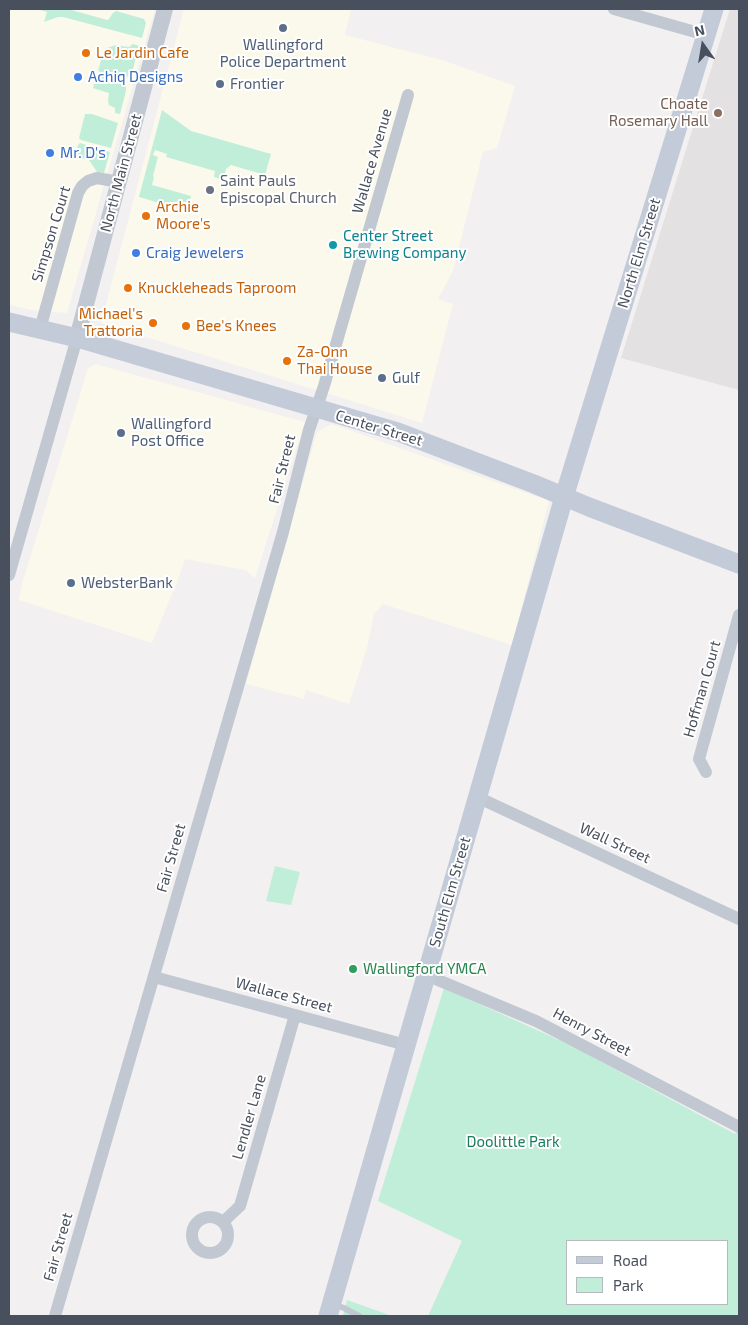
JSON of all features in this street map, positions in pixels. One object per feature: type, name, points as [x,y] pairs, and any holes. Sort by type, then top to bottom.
[{"type":"main road","name":"North Elm Street","points":[[564,497],[714,9]]},
{"type":"main road","name":"Center Street","points":[[9,322],[77,338],[414,437],[739,564]]},
{"type":"main road","name":"South Elm Street","points":[[329,1310],[564,497]]},
{"type":"street","name":"North Main Street","points":[[77,338],[165,9]]},
{"type":"street","points":[[614,9],[706,34]]},
{"type":"street","name":"Wallace Avenue","points":[[316,408],[408,95]]},
{"type":"street","name":"Simpson Court","points":[[40,329],[78,193],[88,181],[97,178],[119,182]]},
{"type":"street","points":[[9,576],[77,338]]},
{"type":"street","name":"Fair Street","points":[[55,1316],[283,532],[316,408]]},
{"type":"street","name":"Hoffman Court","points":[[706,772],[699,759],[739,615]]},
{"type":"street","name":"Wall Street","points":[[477,797],[739,919]]},
{"type":"street","name":"Henry Street","points":[[426,975],[536,1021],[739,1127]]},
{"type":"street","name":"Wallace Street","points":[[154,977],[406,1045]]},
{"type":"street","name":"Lendler Lane","points":[[223,1222],[240,1206],[295,1015]]},
{"type":"lane","points":[[329,1310],[344,1308],[359,1316]]},
{"type":"shaded area","points":[[9,9],[155,9],[67,313],[32,310],[9,305]]},
{"type":"shaded area","points":[[184,9],[351,9],[345,35],[442,60],[515,86],[497,148],[483,152],[453,271],[438,299],[453,304],[422,423],[101,323]]},
{"type":"shaded area","name":"Choate Rosemary Hall","points":[[730,9],[739,9],[739,390],[621,358]]},
{"type":"shaded area","points":[[96,364],[305,422],[255,578],[245,570],[185,559],[152,643],[19,600],[22,584],[88,368]]},
{"type":"shaded area","points":[[332,424],[549,501],[512,645],[383,604],[374,614],[367,648],[349,704],[306,690],[304,699],[246,684],[317,432]]},
{"type":"green space","points":[[37,9],[68,9],[107,20],[116,11],[144,19],[146,23],[142,38],[63,17],[44,22],[47,12]]},
{"type":"green space","points":[[133,44],[139,46],[132,73],[129,76],[122,79],[98,71],[104,49],[116,45],[129,47]]},
{"type":"green space","points":[[97,75],[120,82],[126,87],[120,114],[115,113],[115,108],[109,105],[109,93],[93,88]]},
{"type":"green space","points":[[162,110],[191,131],[271,154],[265,175],[231,165],[226,169],[223,180],[214,177],[215,171],[166,157],[167,154],[155,150],[153,155],[158,157],[152,185],[191,196],[187,211],[139,197]]},
{"type":"green space","points":[[85,114],[92,114],[118,123],[111,148],[79,138]]},
{"type":"green space","points":[[80,143],[110,152],[104,173],[97,172],[89,160],[75,156]]},
{"type":"green space","points":[[275,866],[300,872],[291,905],[266,901]]},
{"type":"green space","name":"Doolittle Park","points":[[444,988],[570,1045],[735,1134],[739,1127],[739,1316],[428,1316],[462,1241],[378,1201]]},
{"type":"green space","points":[[347,1300],[392,1316],[343,1316]]},
{"type":"place","name":"Wallingford Police Department","points":[[283,28]]},
{"type":"place","name":"Le Jardin Cafe","points":[[86,53]]},
{"type":"place","name":"Achiq Designs","points":[[78,77]]},
{"type":"place","name":"Frontier","points":[[220,84]]},
{"type":"place","name":"Choate Rosemary Hall","points":[[718,113]]},
{"type":"place","name":"Mr. D's","points":[[50,153]]},
{"type":"place","name":"Saint Pauls Episcopal Church","points":[[210,190]]},
{"type":"place","name":"Archie Moore's","points":[[146,216]]},
{"type":"place","name":"Center Street Brewing Company","points":[[333,245]]},
{"type":"place","name":"Craig Jewelers","points":[[136,253]]},
{"type":"place","name":"Knuckleheads Taproom","points":[[128,288]]},
{"type":"place","name":"Michael's Trattoria","points":[[153,323]]},
{"type":"place","name":"Bee's Knees","points":[[186,326]]},
{"type":"place","name":"Za-Onn Thai House","points":[[287,361]]},
{"type":"place","name":"Gulf","points":[[382,378]]},
{"type":"place","name":"Wallingford Post Office","points":[[121,433]]},
{"type":"place","name":"WebsterBank","points":[[71,583]]},
{"type":"place","name":"Wallingford YMCA","points":[[353,969]]}]
